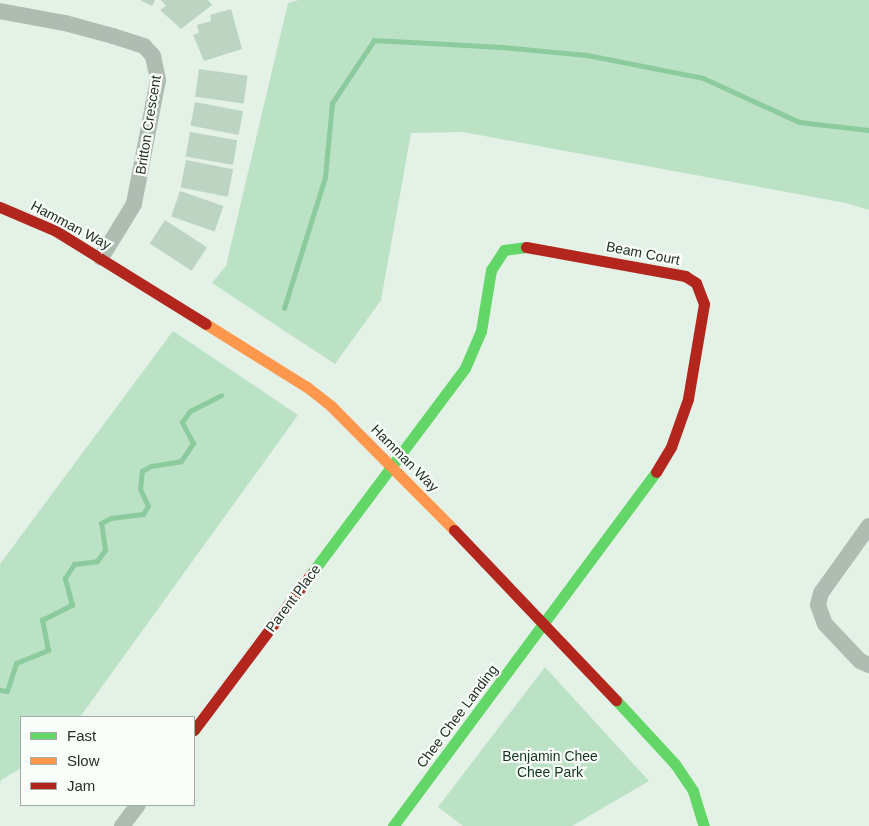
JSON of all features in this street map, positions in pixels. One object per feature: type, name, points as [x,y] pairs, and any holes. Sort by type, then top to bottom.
[{"type":"street","name":"Britton Crescent","points":[[0,11],[65,23],[113,36],[144,46],[153,56],[158,80],[134,204],[101,258]]},
{"type":"street","name":"Hamman Way","points":[[0,207],[56,232],[101,258],[307,387],[392,465],[545,623],[675,764],[693,791],[704,826]]},
{"type":"street","name":"Beam Court","points":[[392,465],[475,350],[491,270],[504,250],[519,246],[534,248],[685,276],[696,283],[704,304],[703,320],[688,399],[671,448],[649,484],[545,623]]},
{"type":"street","name":"Parent Place","points":[[195,729],[392,465]]},
{"type":"street","points":[[869,526],[821,593],[818,605],[825,624],[860,661],[869,665]]},
{"type":"street","name":"Chee Chee Landing","points":[[393,826],[545,623]]},
{"type":"street","points":[[122,826],[137,806]]},
{"type":"green space","points":[[299,0],[869,0],[869,210],[846,203],[463,132],[411,133],[381,300],[335,364],[212,283],[226,266],[288,3]]},
{"type":"green space","points":[[173,331],[298,415],[81,716],[20,716],[20,769],[1,780],[0,785],[0,564]]},
{"type":"green space","name":"Benjamin Chee Chee Park","points":[[545,667],[649,781],[572,826],[463,826],[438,807]]},
{"type":"building","points":[[140,0],[155,0],[152,6]]},
{"type":"building","points":[[161,0],[208,0],[212,5],[181,29],[160,10],[166,6]]},
{"type":"building","points":[[231,9],[242,49],[204,61],[193,35],[199,33],[197,25],[211,21],[210,15]]},
{"type":"building","points":[[199,69],[248,76],[244,104],[195,97]]},
{"type":"building","points":[[195,102],[243,111],[239,135],[190,126]]},
{"type":"building","points":[[190,132],[237,140],[233,165],[186,157]]},
{"type":"building","points":[[186,160],[233,169],[228,197],[181,187]]},
{"type":"building","points":[[180,191],[223,206],[215,232],[171,217]]},
{"type":"building","points":[[165,220],[207,247],[192,271],[150,243]]},
{"type":"waterway","points":[[284,308],[325,177],[332,103],[374,40],[502,47],[587,55],[703,78],[799,122],[869,130]]},
{"type":"waterway","points":[[0,690],[7,691],[16,663],[48,650],[42,620],[72,605],[65,578],[74,564],[97,561],[105,550],[101,523],[111,518],[143,514],[148,506],[140,489],[142,471],[151,466],[181,461],[193,443],[182,422],[190,411],[221,395]]},
{"type":"traffic: fast","points":[[311,574],[465,368],[481,331],[491,270],[504,250],[526,247]]},
{"type":"traffic: fast","points":[[393,826],[656,472]]},
{"type":"traffic: fast","points":[[616,700],[675,764],[693,791],[704,826]]},
{"type":"traffic: slow","points":[[206,324],[307,387],[331,406],[454,530]]},
{"type":"traffic: jam","points":[[0,207],[56,231],[206,324]]},
{"type":"traffic: jam","points":[[526,247],[685,276],[696,283],[704,304],[688,399],[671,447],[656,472]]},
{"type":"traffic: jam","points":[[454,530],[616,700]]},
{"type":"traffic: jam","points":[[195,729],[311,574]]}]
